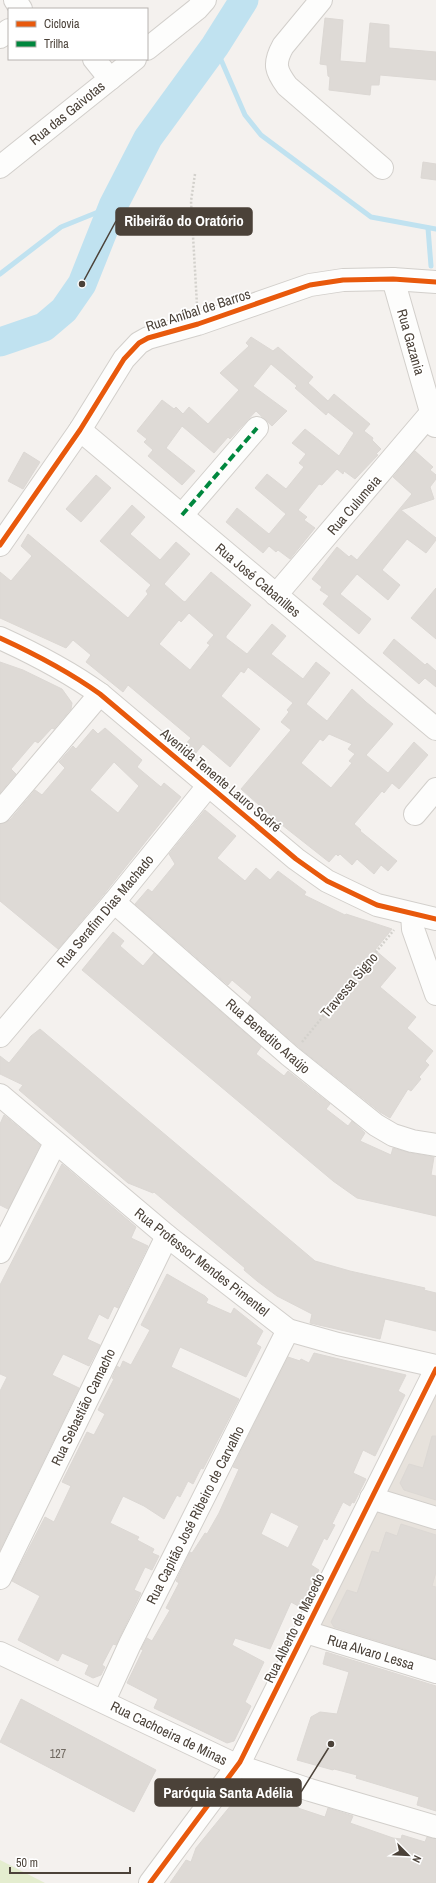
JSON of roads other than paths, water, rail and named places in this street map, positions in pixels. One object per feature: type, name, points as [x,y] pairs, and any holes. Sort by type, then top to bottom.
[{"type":"street","points":[[148,48],[197,9],[205,0]]},
{"type":"street","points":[[321,0],[278,54],[276,63],[278,73],[287,86],[382,168]]},
{"type":"street","points":[[0,37],[8,31]]},
{"type":"street","points":[[95,60],[110,79]]},
{"type":"street","name":"Rua das Gaivotas","points":[[0,167],[134,60]]},
{"type":"street","name":"Rua Aníbal de Barros","points":[[0,545],[80,430],[131,350],[148,338],[198,324],[310,285],[343,280],[393,279],[436,282]]},
{"type":"street","name":"Rua Gazania","points":[[393,279],[434,421]]},
{"type":"street","name":"Rua Culumeia","points":[[276,595],[434,421]]},
{"type":"street","points":[[182,515],[257,428]]},
{"type":"street","name":"Rua José Cabanilles","points":[[80,430],[436,729]]},
{"type":"street","name":"Avenida Tenente Lauro Sodré","points":[[0,638],[48,660],[77,677],[100,694],[296,859],[327,881],[377,905],[436,919]]},
{"type":"street","points":[[0,812],[100,694]]},
{"type":"street","name":"Rua Serafim Dias Machado","points":[[0,1036],[114,902],[208,786]]},
{"type":"street","points":[[415,814],[436,789]]},
{"type":"street","name":"Rua Benedito Araújo","points":[[114,902],[290,1056],[376,1125],[393,1135],[436,1145]]},
{"type":"street","points":[[410,913],[415,935],[436,994]]},
{"type":"street","name":"Rua Professor Mendes Pimentel","points":[[0,1095],[167,1236],[288,1330],[338,1344],[436,1366]]},
{"type":"street","points":[[0,1252],[55,1143]]},
{"type":"street","name":"Rua Sebastião Camacho","points":[[0,1578],[167,1236]]},
{"type":"street","name":"Rua Capitão José Ribeiro de Carvalho","points":[[104,1702],[134,1637],[288,1330]]},
{"type":"street","name":"Rua Alberto de Macedo","points":[[150,1883],[238,1766],[436,1369]]},
{"type":"street","points":[[371,1498],[436,1518]]},
{"type":"street","name":"Rua Alvaro Lessa","points":[[306,1632],[436,1672]]},
{"type":"street","name":"Rua Cachoeira de Minas","points":[[0,1653],[238,1766],[310,1790],[436,1826]]},
{"type":"waterway","points":[[0,342],[44,327],[64,310],[82,284],[113,206],[148,138],[215,46],[244,0]]},
{"type":"waterway","points":[[215,46],[245,115],[261,135],[371,217],[436,229]]},
{"type":"waterway","points":[[0,274],[61,227],[113,206]]},
{"type":"waterway","points":[[428,228],[431,266]]},
{"type":"place","name":"Ribeirão do Oratório","points":[[82,284]]},
{"type":"place","name":"Paróquia Santa Adélia","points":[[331,1744]]}]
